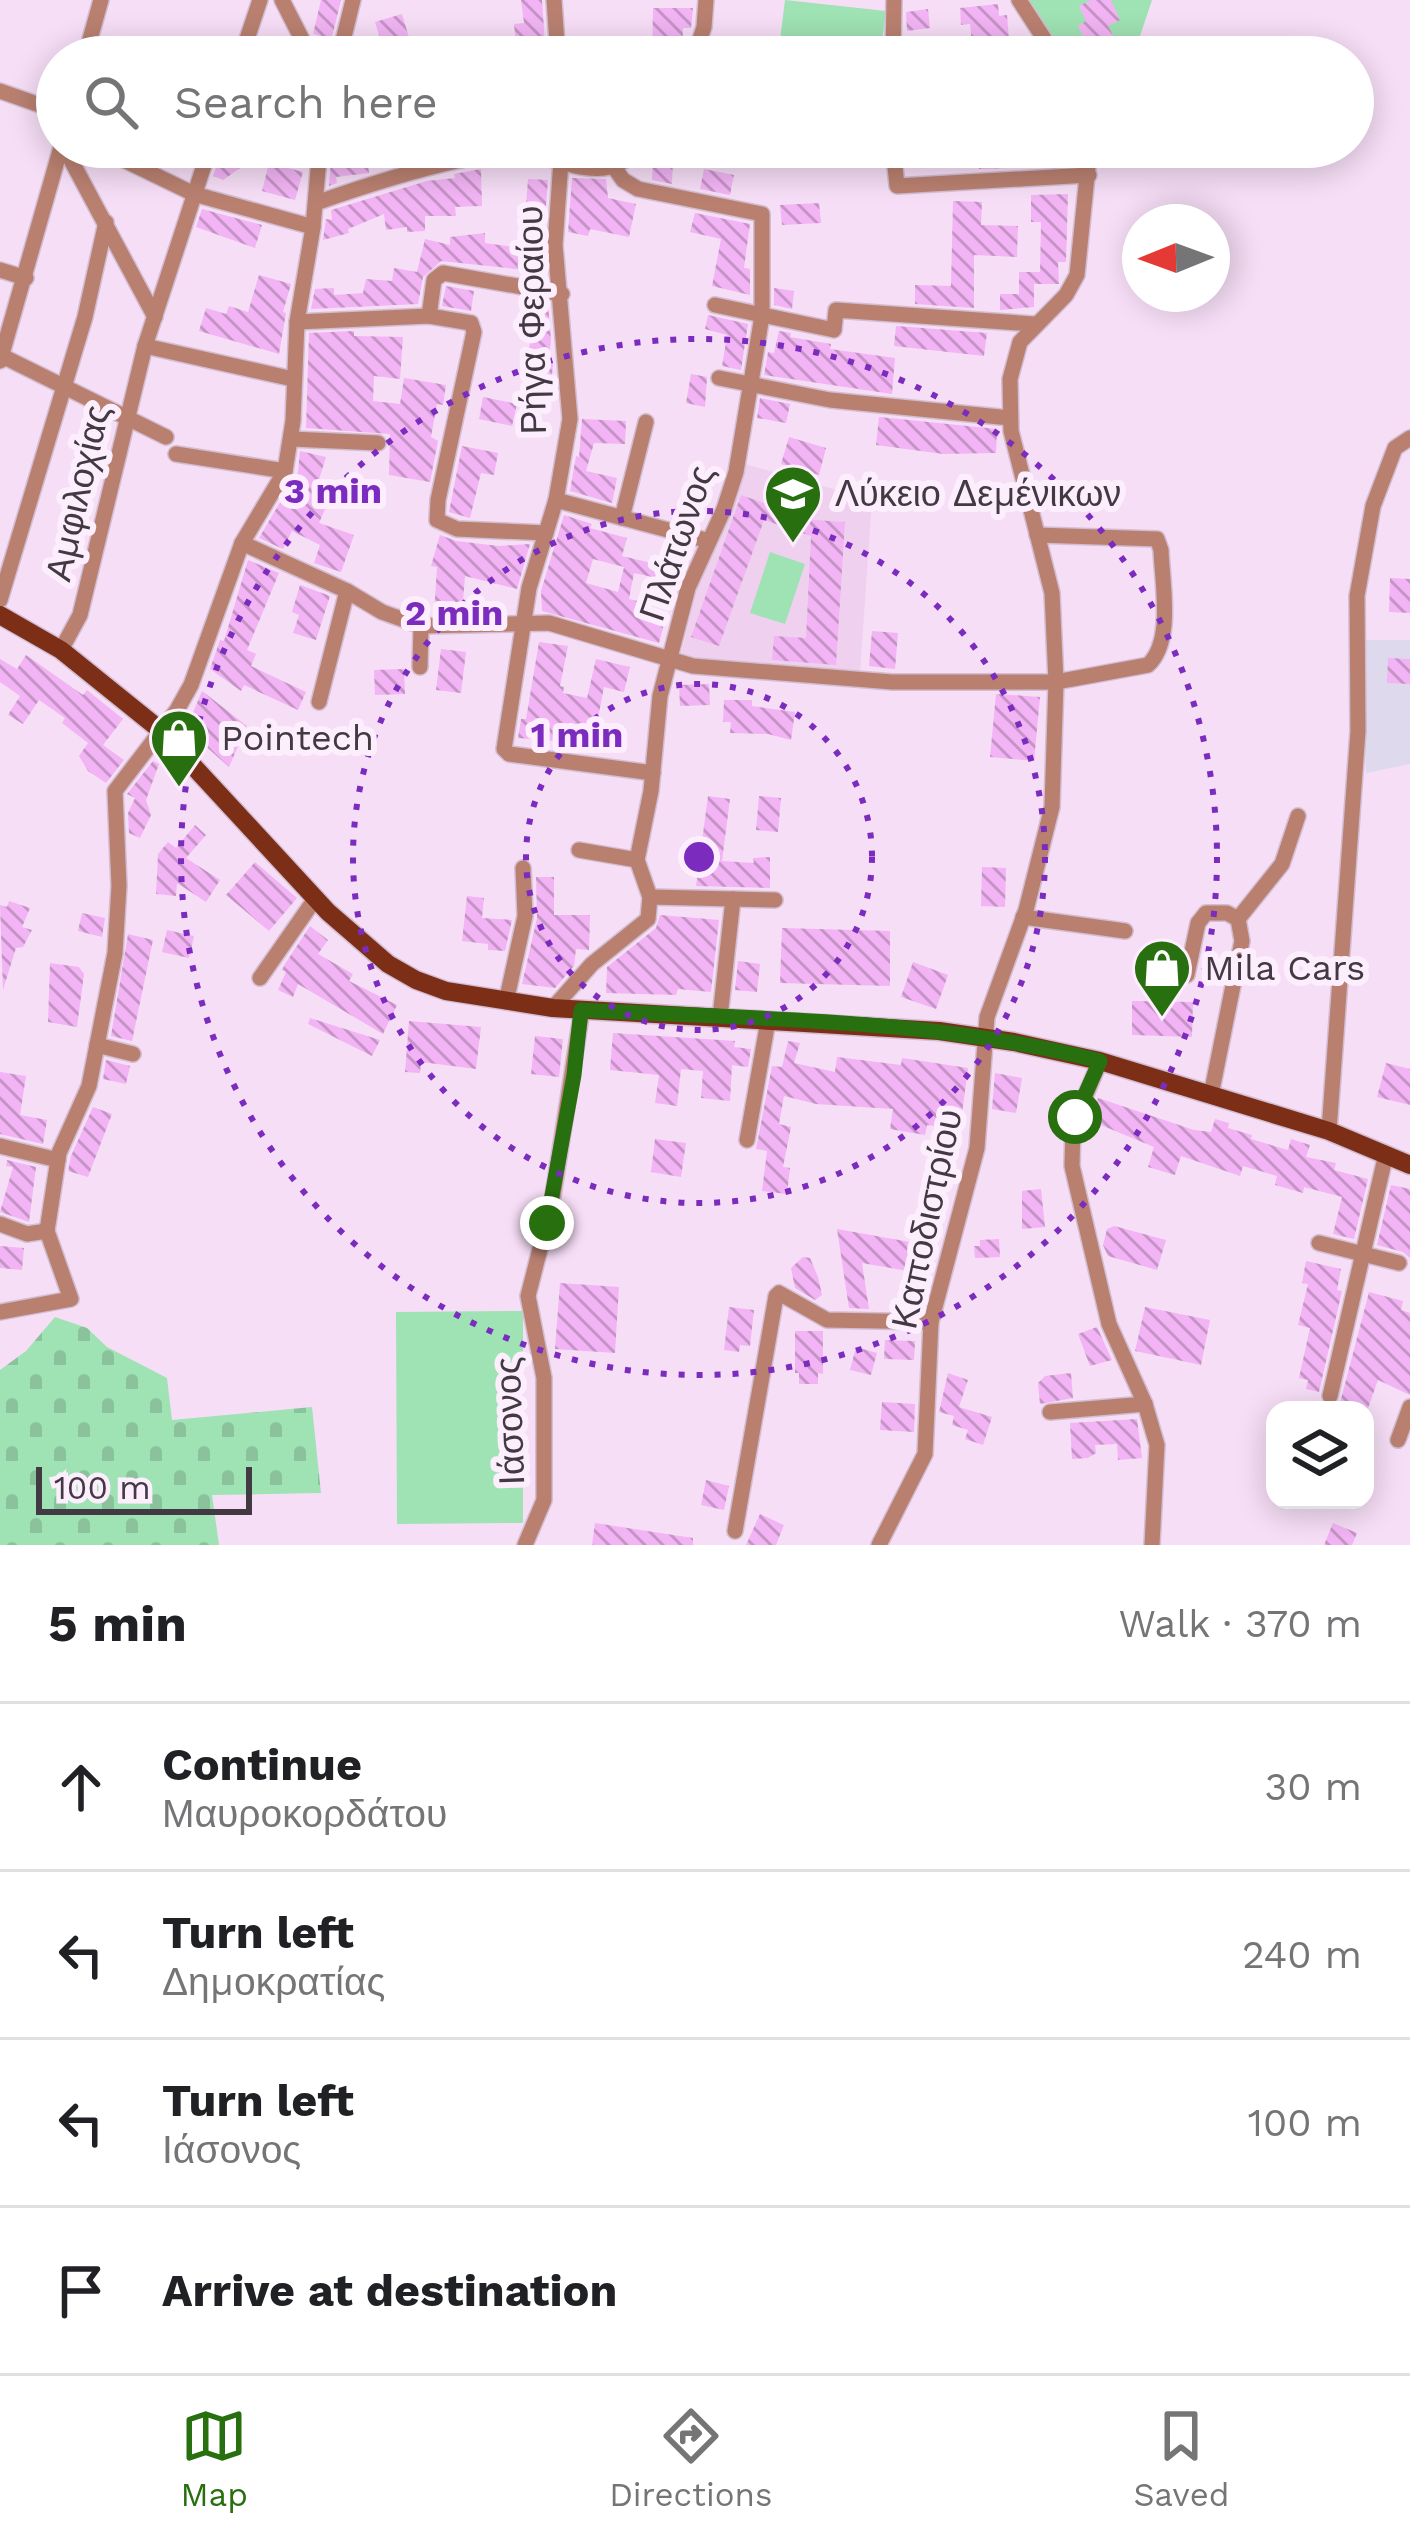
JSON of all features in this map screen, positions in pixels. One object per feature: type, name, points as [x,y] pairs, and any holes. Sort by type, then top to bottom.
[{"type":"main road","points":[[0,615],[61,650],[159,729],[315,899],[402,974],[446,991],[553,1008],[987,1038],[1100,1061],[1329,1131],[1410,1165]]},
{"type":"street","points":[[91,36],[101,0]]},
{"type":"street","points":[[248,36],[260,0]]},
{"type":"street","points":[[282,0],[300,36]]},
{"type":"street","points":[[344,36],[353,0]]},
{"type":"street","points":[[554,0],[557,36]]},
{"type":"street","points":[[701,36],[706,0]]},
{"type":"street","points":[[893,36],[894,0]]},
{"type":"street","points":[[1019,0],[1042,36]]},
{"type":"street","points":[[0,92],[36,104]]},
{"type":"street","points":[[56,168],[1,357],[166,437]]},
{"type":"street","points":[[74,168],[155,317]]},
{"type":"street","points":[[140,168],[194,194],[313,226]]},
{"type":"street","name":"Αμφιλοχίας","points":[[61,650],[80,615],[146,346],[203,168]]},
{"type":"street","points":[[0,1312],[71,1300],[47,1231],[58,1160],[89,1086],[115,953],[119,886],[115,791],[191,685],[242,544],[285,471],[292,439],[297,322],[318,168]]},
{"type":"street","points":[[316,203],[426,168]]},
{"type":"street","name":"Ρήγα Φεραίου","points":[[561,168],[555,245],[571,419],[556,500],[529,588],[504,749],[509,754],[653,773]]},
{"type":"street","name":"Πλάτωνος","points":[[615,168],[638,189],[762,214],[761,316],[731,492],[688,588],[656,719],[653,773],[637,860],[650,897]]},
{"type":"street","points":[[895,168],[897,186],[1089,175]]},
{"type":"street","points":[[715,305],[834,330],[836,310],[1034,324],[1060,302],[1075,281],[1089,168]]},
{"type":"street","points":[[0,600],[85,317],[106,222]]},
{"type":"street","points":[[0,270],[26,278]]},
{"type":"street","points":[[429,316],[434,280],[443,273],[562,294]]},
{"type":"street","points":[[297,322],[429,316],[471,323],[437,520],[457,529],[546,533]]},
{"type":"street","name":"Καποδιστρίου","points":[[879,1545],[925,1454],[931,1322],[977,1148],[991,1002],[1023,917],[1052,807],[1056,682],[1052,593],[1010,418],[1013,355],[1034,324]]},
{"type":"street","points":[[146,346],[293,379]]},
{"type":"street","points":[[719,378],[830,400],[1010,418]]},
{"type":"street","points":[[622,518],[646,422]]},
{"type":"street","points":[[1329,1131],[1358,731],[1355,632],[1359,577],[1373,506],[1390,459],[1399,443],[1410,438]]},
{"type":"street","points":[[292,439],[378,443]]},
{"type":"street","points":[[176,454],[285,471]]},
{"type":"street","points":[[556,500],[709,541]]},
{"type":"street","points":[[242,544],[421,626],[549,623],[668,661],[854,680],[1056,682],[1148,665],[1159,655],[1161,550],[1152,536],[1037,535]]},
{"type":"street","points":[[319,702],[347,591]]},
{"type":"street","points":[[420,667],[421,626]]},
{"type":"street","points":[[1211,1095],[1242,941],[1238,919],[1282,864],[1298,816]]},
{"type":"street","points":[[579,850],[637,860]]},
{"type":"street","points":[[506,1002],[525,916],[523,868]]},
{"type":"street","points":[[553,1008],[592,964],[648,919],[650,897],[775,900]]},
{"type":"street","points":[[260,978],[315,899]]},
{"type":"street","points":[[719,1017],[733,899]]},
{"type":"street","points":[[1187,976],[1198,923],[1206,913],[1227,913],[1238,919]]},
{"type":"street","points":[[1023,917],[1125,931]]},
{"type":"street","name":"Ιάσονος","points":[[525,1545],[544,1500],[544,1378],[528,1296],[552,1202],[581,1010]]},
{"type":"street","points":[[747,1140],[768,1021]]},
{"type":"street","points":[[98,1045],[133,1054]]},
{"type":"street","points":[[1100,1061],[1072,1124],[1072,1166],[1109,1324],[1144,1404],[1159,1462],[1152,1545]]},
{"type":"street","points":[[0,1146],[58,1160]]},
{"type":"street","points":[[1330,1396],[1387,1154]]},
{"type":"street","points":[[0,1224],[27,1234],[47,1231]]},
{"type":"street","points":[[1319,1244],[1400,1263]]},
{"type":"street","points":[[735,1531],[776,1296],[779,1293],[827,1320],[931,1322]]},
{"type":"street","points":[[1050,1412],[1144,1404]]},
{"type":"street","points":[[1398,1440],[1410,1407]]},
{"type":"shaded area","name":"Λύκειο Δεμένικων","points":[[745,464],[872,500],[860,673],[680,658],[697,589],[738,494]]},
{"type":"shaded area","points":[[1361,640],[1410,640],[1410,764],[1366,773]]},
{"type":"green space","points":[[785,0],[886,11],[883,36],[780,36]]},
{"type":"green space","points":[[1027,0],[1152,0],[1140,36],[1044,36]]},
{"type":"green space","points":[[770,552],[805,564],[785,624],[750,613]]},
{"type":"green space","points":[[523,1311],[523,1523],[397,1524],[396,1312]]},
{"type":"green space","points":[[55,1317],[87,1328],[107,1347],[167,1378],[172,1420],[312,1407],[321,1493],[212,1495],[219,1545],[0,1545],[0,1370],[26,1351]]},
{"type":"building","points":[[321,0],[341,0],[332,36],[313,34]]},
{"type":"building","points":[[521,0],[542,0],[545,36],[515,36],[514,24],[524,23]]},
{"type":"building","points":[[1091,0],[1111,0],[1120,20],[1108,26],[1113,36],[1083,36],[1078,26],[1086,21],[1079,6]]},
{"type":"building","points":[[998,4],[999,16],[1007,15],[1009,36],[971,36],[970,24],[961,25],[960,8]]},
{"type":"building","points":[[653,8],[693,8],[691,28],[683,28],[683,36],[652,36]]},
{"type":"building","points":[[928,9],[930,28],[907,31],[906,12]]},
{"type":"building","points":[[402,14],[409,36],[379,36],[375,22]]},
{"type":"building","points":[[216,168],[240,168],[223,180],[213,176]]},
{"type":"building","points":[[268,168],[303,172],[295,200],[262,191]]},
{"type":"building","points":[[330,168],[368,168],[369,173],[336,177],[337,183],[329,186]]},
{"type":"building","points":[[653,168],[673,168],[672,184],[652,180]]},
{"type":"building","points":[[481,169],[482,206],[455,207],[456,216],[425,216],[425,231],[386,230],[384,214],[348,229],[349,233],[323,240],[331,210]]},
{"type":"building","points":[[704,169],[734,175],[730,195],[700,189]]},
{"type":"building","points":[[572,178],[606,179],[608,198],[636,204],[629,237],[590,229],[588,236],[568,232]]},
{"type":"building","points":[[528,179],[548,180],[546,206],[526,205]]},
{"type":"building","points":[[1068,194],[1066,262],[1058,262],[1059,284],[1034,284],[1034,307],[1000,310],[1000,294],[1019,294],[1019,272],[1040,272],[1041,222],[1031,222],[1031,195]]},
{"type":"building","points":[[953,201],[982,202],[981,225],[1018,226],[1017,257],[974,255],[974,308],[915,304],[915,285],[951,286]]},
{"type":"building","points":[[819,203],[821,223],[782,225],[780,205]]},
{"type":"building","points":[[202,209],[262,225],[255,248],[196,227]]},
{"type":"building","points":[[695,213],[750,224],[744,268],[750,269],[750,295],[712,286],[721,239],[690,232]]},
{"type":"building","points":[[485,233],[485,243],[543,251],[544,272],[441,261],[423,277],[418,304],[311,309],[315,289],[334,288],[334,295],[363,293],[366,279],[392,281],[394,268],[417,272],[425,239],[450,245],[450,237]]},
{"type":"building","points":[[259,275],[291,284],[279,354],[199,331],[206,308],[226,314],[229,306],[248,312]]},
{"type":"building","points":[[446,286],[474,291],[471,311],[442,306]]},
{"type":"building","points":[[774,288],[794,291],[792,309],[774,305]]},
{"type":"building","points":[[530,300],[548,304],[552,375],[525,373],[533,324],[526,323]]},
{"type":"building","points":[[708,315],[748,324],[741,370],[722,366],[727,335],[705,329]]},
{"type":"building","points":[[896,326],[987,333],[984,356],[894,346]]},
{"type":"building","points":[[354,331],[354,336],[403,337],[400,379],[374,376],[373,401],[400,404],[404,378],[446,385],[431,437],[438,441],[430,482],[389,475],[390,434],[306,428],[309,333]]},
{"type":"building","points":[[779,331],[831,344],[830,349],[895,358],[892,394],[764,375],[768,352],[774,353]]},
{"type":"building","points":[[691,374],[707,377],[705,407],[686,403]]},
{"type":"building","points":[[483,397],[517,404],[512,426],[479,419]]},
{"type":"building","points":[[760,398],[790,404],[786,423],[757,418]]},
{"type":"building","points":[[879,417],[997,429],[996,453],[943,454],[876,445]]},
{"type":"building","points":[[582,419],[626,421],[625,444],[594,443],[586,471],[617,478],[612,503],[570,491]]},
{"type":"building","points":[[789,437],[826,448],[819,475],[781,464]]},
{"type":"building","points":[[462,446],[498,453],[494,475],[481,473],[470,518],[449,512]]},
{"type":"building","points":[[300,451],[326,457],[317,486],[332,493],[319,523],[354,535],[341,572],[314,563],[320,545],[292,531],[283,549],[259,538],[282,499],[285,501],[298,472]]},
{"type":"building","points":[[741,495],[814,520],[845,522],[836,665],[772,660],[774,636],[806,638],[811,536],[764,520],[719,646],[691,637]]},
{"type":"building","points":[[564,515],[627,538],[622,556],[660,565],[664,550],[683,554],[675,589],[656,584],[657,578],[634,573],[629,599],[637,601],[635,608],[666,616],[659,643],[542,611],[541,591]],"holes":[[[593,559],[624,567],[618,592],[586,583]]]},
{"type":"building","points":[[440,535],[499,546],[530,544],[517,589],[465,576],[462,613],[434,613],[437,567],[431,566]]},
{"type":"building","points":[[248,560],[279,573],[247,650],[256,654],[251,666],[306,692],[298,710],[244,685],[241,691],[210,669],[220,640],[224,641]]},
{"type":"building","points":[[1390,578],[1410,579],[1410,613],[1389,612]]},
{"type":"building","points":[[300,585],[330,596],[316,640],[293,633],[299,615],[292,612]]},
{"type":"building","points":[[872,631],[898,633],[895,669],[869,666]]},
{"type":"building","points":[[539,642],[568,646],[560,686],[563,693],[587,698],[596,659],[630,667],[624,692],[604,687],[595,734],[557,728],[556,741],[518,738],[521,719],[526,719]]},
{"type":"building","points":[[441,649],[466,652],[461,693],[436,690]]},
{"type":"building","points":[[26,655],[83,695],[87,690],[123,719],[103,745],[124,760],[106,783],[88,771],[79,756],[88,743],[62,723],[65,718],[39,700],[23,724],[8,715],[20,696],[0,682],[0,659],[17,669]]},
{"type":"building","points":[[1388,658],[1410,659],[1410,684],[1387,683]]},
{"type":"building","points":[[404,669],[405,694],[375,695],[374,670]]},
{"type":"building","points":[[709,684],[710,705],[680,706],[679,685]]},
{"type":"building","points":[[202,691],[247,726],[229,767],[193,735],[190,720]]},
{"type":"building","points":[[996,694],[1040,697],[1034,761],[990,757]]},
{"type":"building","points":[[724,700],[752,700],[752,706],[795,712],[791,740],[730,733],[731,722],[723,722]]},
{"type":"building","points":[[153,761],[159,764],[146,800],[151,815],[140,838],[129,833],[128,813],[135,798],[127,794]]},
{"type":"building","points":[[708,796],[730,799],[722,861],[754,863],[753,858],[770,857],[770,888],[696,886]]},
{"type":"building","points":[[759,796],[781,798],[778,832],[756,830]]},
{"type":"building","points":[[195,825],[206,835],[186,858],[220,880],[206,902],[177,883],[176,896],[156,894],[158,854],[168,842],[176,848]]},
{"type":"building","points":[[255,862],[297,898],[269,931],[226,895]]},
{"type":"building","points":[[982,867],[1006,868],[1005,907],[981,906]]},
{"type":"building","points":[[536,877],[554,877],[554,915],[590,915],[589,950],[576,949],[574,966],[555,988],[522,984],[537,918]]},
{"type":"building","points":[[467,896],[484,898],[482,918],[512,920],[505,951],[462,941]]},
{"type":"building","points":[[9,901],[30,908],[22,927],[32,930],[23,947],[16,948],[3,990],[0,905],[7,907]]},
{"type":"building","points":[[82,913],[105,918],[102,937],[78,931]]},
{"type":"building","points":[[660,915],[719,920],[711,992],[606,993],[607,967],[656,928]]},
{"type":"building","points":[[310,926],[328,940],[318,954],[353,974],[349,981],[397,1005],[383,1034],[298,984],[293,997],[278,990],[285,964]]},
{"type":"building","points":[[782,928],[890,931],[890,986],[780,983]]},
{"type":"building","points":[[167,930],[194,936],[189,958],[162,952]]},
{"type":"building","points":[[128,934],[153,940],[132,1041],[111,1036]]},
{"type":"building","points":[[738,961],[760,964],[757,992],[735,990]]},
{"type":"building","points":[[913,962],[948,975],[936,1009],[901,997]]},
{"type":"building","points":[[50,963],[79,967],[84,974],[77,1027],[48,1022]]},
{"type":"building","name":"Mila Cars","points":[[1132,1001],[1193,1002],[1192,1037],[1132,1035]]},
{"type":"building","points":[[310,1018],[380,1040],[372,1056],[308,1024]]},
{"type":"building","points":[[409,1021],[481,1027],[476,1069],[421,1062],[420,1073],[405,1072]]},
{"type":"building","points":[[613,1033],[735,1041],[734,1047],[751,1049],[748,1067],[732,1065],[730,1101],[701,1098],[703,1071],[681,1069],[677,1106],[655,1103],[659,1075],[610,1070]]},
{"type":"building","points":[[535,1036],[563,1039],[559,1077],[531,1074]]},
{"type":"building","points":[[788,1041],[800,1043],[794,1063],[835,1072],[837,1057],[901,1065],[902,1058],[968,1068],[960,1129],[927,1125],[925,1135],[890,1129],[893,1109],[816,1104],[784,1096],[779,1124],[791,1127],[783,1167],[790,1168],[787,1194],[762,1191],[767,1151],[756,1149],[772,1066],[782,1067]]},
{"type":"building","points":[[106,1060],[130,1066],[126,1084],[103,1079]]},
{"type":"building","points":[[1386,1063],[1410,1069],[1410,1105],[1377,1097]]},
{"type":"building","points":[[0,1072],[26,1076],[20,1115],[47,1120],[43,1144],[0,1134]]},
{"type":"building","points":[[995,1073],[1022,1078],[1016,1113],[992,1109]]},
{"type":"building","points":[[1098,1098],[1194,1130],[1211,1132],[1215,1119],[1252,1135],[1251,1139],[1288,1150],[1291,1139],[1310,1145],[1306,1157],[1336,1163],[1334,1170],[1368,1179],[1354,1239],[1333,1234],[1342,1197],[1304,1187],[1303,1193],[1275,1185],[1277,1176],[1243,1166],[1240,1176],[1181,1156],[1175,1175],[1148,1167],[1154,1147],[1096,1123],[1098,1115],[1091,1113]]},
{"type":"building","points":[[93,1107],[112,1114],[88,1177],[68,1171]]},
{"type":"building","points":[[655,1139],[686,1143],[681,1177],[651,1172]]},
{"type":"building","points":[[7,1160],[36,1167],[29,1222],[0,1212],[13,1167],[6,1166]]},
{"type":"building","points":[[1391,1185],[1410,1189],[1410,1258],[1377,1245]]},
{"type":"building","points":[[1041,1189],[1045,1227],[1022,1229],[1022,1191]]},
{"type":"building","points":[[1114,1226],[1166,1240],[1157,1270],[1108,1256],[1103,1245],[1107,1229]]},
{"type":"building","points":[[837,1229],[938,1247],[931,1275],[862,1263],[869,1309],[849,1308]]},
{"type":"building","points":[[999,1239],[1000,1257],[975,1258],[974,1246],[980,1246],[980,1240]]},
{"type":"building","points":[[0,1246],[24,1248],[22,1270],[0,1268]]},
{"type":"building","points":[[803,1257],[810,1258],[818,1277],[822,1295],[815,1300],[795,1288],[791,1268]]},
{"type":"building","points":[[1306,1261],[1341,1269],[1337,1290],[1342,1291],[1319,1392],[1306,1389],[1308,1380],[1299,1378],[1310,1328],[1298,1325],[1308,1284],[1302,1283]]},
{"type":"building","points":[[560,1283],[619,1287],[615,1353],[555,1349]]},
{"type":"building","points":[[1369,1292],[1403,1301],[1401,1310],[1410,1313],[1410,1395],[1378,1380],[1371,1401],[1341,1401]]},
{"type":"building","points":[[729,1307],[754,1310],[750,1346],[740,1345],[739,1352],[724,1350]]},
{"type":"building","points":[[1145,1307],[1210,1320],[1201,1365],[1135,1351]]},
{"type":"building","points":[[1097,1327],[1112,1360],[1090,1366],[1078,1334]]},
{"type":"building","points":[[795,1331],[823,1331],[823,1374],[818,1373],[818,1384],[799,1384]]},
{"type":"building","points":[[885,1340],[915,1341],[914,1360],[884,1359]]},
{"type":"building","points":[[856,1347],[877,1353],[871,1375],[850,1370]]},
{"type":"building","points":[[948,1373],[968,1380],[959,1407],[992,1417],[983,1445],[965,1439],[968,1430],[952,1425],[954,1416],[939,1412]]},
{"type":"building","points":[[1071,1373],[1073,1398],[1040,1404],[1038,1383],[1045,1376]]},
{"type":"building","points":[[882,1402],[915,1404],[914,1432],[880,1430]]},
{"type":"building","points":[[1137,1419],[1142,1458],[1118,1460],[1117,1444],[1095,1445],[1096,1453],[1088,1458],[1072,1459],[1070,1423]]},
{"type":"building","points":[[706,1480],[729,1486],[724,1510],[701,1505]]},
{"type":"building","points":[[760,1514],[784,1525],[776,1545],[746,1545]]},
{"type":"building","points":[[595,1523],[693,1538],[693,1545],[592,1545]]},
{"type":"building","points":[[1333,1523],[1357,1533],[1352,1545],[1324,1545]]},
{"type":"place","name":"Λύκειο Δεμένικων","points":[[793,545]]},
{"type":"place","name":"Pointech","points":[[179,789]]},
{"type":"place","name":"Mila Cars","points":[[1162,1019]]},
{"type":"route","points":[[547,1223],[581,1010],[939,1031],[1060,1051],[1100,1061],[1075,1117]]}]
